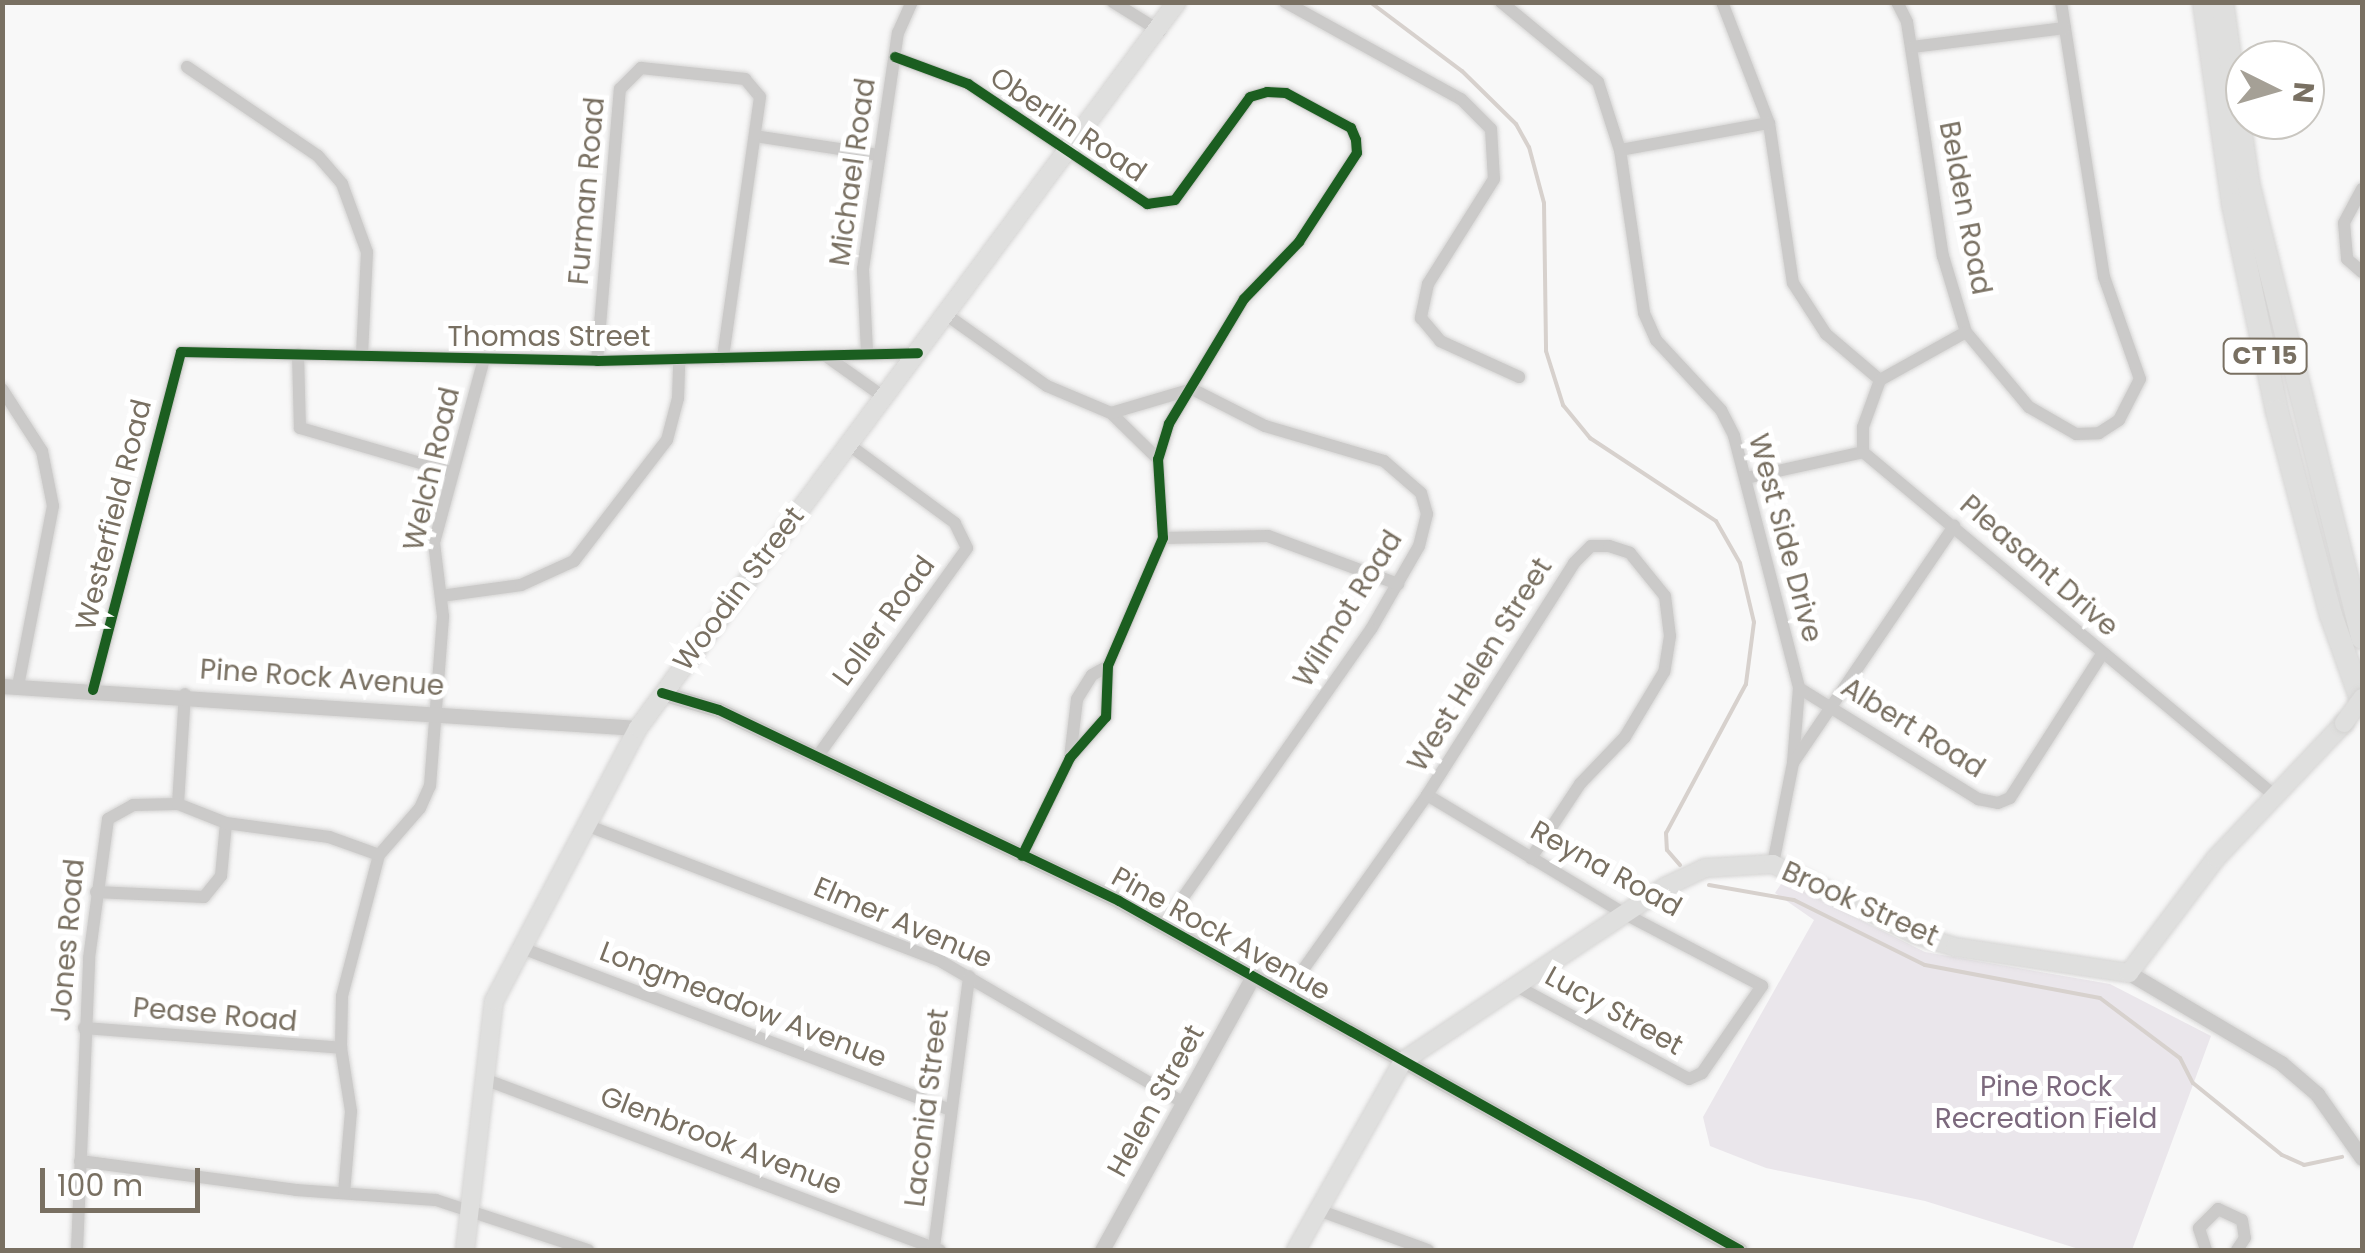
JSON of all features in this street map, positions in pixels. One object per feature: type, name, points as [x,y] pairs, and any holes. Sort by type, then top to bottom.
[{"type":"highway","name":"CT 15","points":[[2204,2],[2233,204],[2277,412],[2331,615],[2362,700]]},
{"type":"highway","name":"CT 15","points":[[2222,2],[2248,183],[2362,638]]},
{"type":"main road","name":"Woodin Street","points":[[465,1250],[494,1001],[519,947],[638,728],[1160,31],[1176,2]]},
{"type":"main road","points":[[2129,973],[2216,858],[2362,700]]},
{"type":"main road","name":"Brook Street","points":[[1402,1061],[1625,914],[1704,868],[1773,864],[1942,943],[2129,973]]},
{"type":"main road","points":[[1296,1250],[1402,1061]]},
{"type":"street","name":"Michael Road","points":[[867,352],[863,268],[894,58],[912,2]]},
{"type":"street","points":[[1113,2],[1160,31]]},
{"type":"street","points":[[1284,2],[1461,99],[1491,130],[1494,180],[1428,284],[1421,318],[1440,341],[1518,377]]},
{"type":"street","name":"West Side Drive","points":[[1501,2],[1598,82],[1620,150],[1644,313],[1656,340],[1721,410],[1746,478],[1799,688],[1793,763],[1773,864]]},
{"type":"street","points":[[1722,2],[1769,123],[1793,283],[1826,334],[1880,380]]},
{"type":"street","name":"Belden Road","points":[[1898,2],[1912,48],[1943,256],[1966,332],[1998,376],[2056,428],[2098,433],[2132,405],[2140,379],[2104,277],[2062,2]]},
{"type":"street","points":[[1912,48],[2065,28]]},
{"type":"street","name":"Oberlin Road","points":[[894,58],[950,74],[1066,156],[1147,204],[1162,206],[1175,200],[1250,97],[1286,94],[1351,128],[1357,153],[1299,242],[1244,300],[1169,424],[1158,459],[1163,538],[1108,666],[1106,718],[1070,758],[1022,856]]},
{"type":"street","points":[[187,66],[318,156],[342,184],[366,252],[362,356]]},
{"type":"street","name":"Furman Road","points":[[597,361],[622,81],[633,70],[650,68],[745,79],[760,98],[723,358]]},
{"type":"street","points":[[1620,150],[1769,123]]},
{"type":"street","points":[[755,136],[879,155]]},
{"type":"street","points":[[2362,189],[2344,223],[2347,260],[2362,272]]},
{"type":"street","points":[[948,316],[1047,386],[1111,412],[1158,459]]},
{"type":"street","points":[[1746,478],[1863,452],[1864,426],[1880,380],[1966,332]]},
{"type":"street","name":"Thomas Street","points":[[181,352],[597,361],[918,352]]},
{"type":"street","name":"Westerfield Road","points":[[93,690],[181,352]]},
{"type":"street","points":[[298,354],[300,428],[451,472]]},
{"type":"street","points":[[825,356],[884,398]]},
{"type":"street","name":"Welch Road","points":[[379,855],[426,798],[436,711],[441,596],[432,561],[451,472],[484,359]]},
{"type":"street","points":[[441,596],[548,577],[587,548],[667,440],[679,360]]},
{"type":"street","points":[[2,388],[42,451],[53,506],[10,686]]},
{"type":"street","points":[[1111,412],[1192,390]]},
{"type":"street","name":"Wilmot Road","points":[[1164,925],[1398,584],[1419,546],[1426,514],[1421,493],[1405,474],[1350,447],[1265,426],[1192,390]]},
{"type":"street","name":"Loller Road","points":[[817,757],[967,548],[956,523],[848,444]]},
{"type":"street","name":"Pleasant Drive","points":[[1863,452],[2274,795]]},
{"type":"street","points":[[1793,763],[1954,526]]},
{"type":"street","points":[[1163,538],[1268,536],[1398,584]]},
{"type":"street","name":"West Helen Street","points":[[1285,995],[1428,795],[1574,563],[1591,546],[1630,553],[1665,596],[1670,636],[1664,672],[1625,737],[1580,784],[1531,858]]},
{"type":"street","name":"Albert Road","points":[[1799,688],[1834,706],[1978,799],[1998,803],[2010,798],[2102,654]]},
{"type":"street","name":"Oberlin Road","points":[[1070,758],[1076,699],[1092,675],[1108,666]]},
{"type":"street","name":"Pine Rock Avenue","points":[[10,686],[185,694],[638,728]]},
{"type":"street","name":"Pine Rock Avenue","points":[[662,693],[719,710],[1164,925],[1740,1250]]},
{"type":"street","points":[[185,694],[178,804],[226,823],[328,837],[379,855],[342,996],[341,1048],[351,1111],[344,1192]]},
{"type":"street","name":"Reyna Road","points":[[1428,795],[1625,914],[1762,986]]},
{"type":"street","name":"Jones Road","points":[[77,1250],[84,1028],[96,892],[108,819],[133,805],[178,804]]},
{"type":"street","points":[[96,892],[204,897],[221,876],[226,823]]},
{"type":"street","name":"Elmer Avenue","points":[[586,825],[969,976],[1184,1103]]},
{"type":"street","name":"Longmeadow Avenue","points":[[519,947],[950,1110]]},
{"type":"street","name":"Brook Street","points":[[2129,973],[2229,1026],[2282,1064],[2316,1094],[2362,1158]]},
{"type":"street","name":"Laconia Street","points":[[937,1249],[950,1110],[969,976]]},
{"type":"street","name":"Helen Street","points":[[1102,1250],[1253,976]]},
{"type":"street","name":"Lucy Street","points":[[1516,986],[1689,1078],[1702,1073],[1762,986]]},
{"type":"street","name":"Pease Road","points":[[84,1028],[341,1048]]},
{"type":"street","name":"Glenbrook Avenue","points":[[484,1078],[937,1249]]},
{"type":"street","points":[[80,1161],[470,1206],[588,1250]]},
{"type":"street","points":[[2206,1250],[2198,1237],[2202,1219],[2227,1209],[2246,1228],[2238,1250]]},
{"type":"street","points":[[1318,1210],[1428,1250]]},
{"type":"green space","name":"Pine Rock Recreation Field","points":[[1783,881],[1925,952],[2110,984],[2211,1036],[2132,1250],[2082,1250],[1925,1201],[1766,1168],[1710,1146],[1703,1117],[1814,920],[1775,893]]},
{"type":"waterway","points":[[1370,2],[1462,71],[1516,124],[1529,147],[1544,203],[1546,351],[1563,405],[1590,438],[1716,521],[1740,563],[1754,622],[1746,684],[1666,833],[1667,850],[1680,865]]},
{"type":"waterway","points":[[1709,885],[1794,900],[1925,965],[2100,998],[2180,1058],[2193,1083],[2282,1155],[2304,1165],[2342,1157]]},
{"type":"cycle path","points":[[895,57],[968,84],[1147,204],[1175,200],[1250,97],[1267,92],[1286,93],[1351,128],[1356,140],[1357,153],[1299,242],[1244,299],[1169,424],[1158,459],[1163,538],[1108,666],[1106,717],[1070,758],[1022,856]]},
{"type":"cycle path","points":[[93,690],[181,352],[597,361],[918,353]]},
{"type":"cycle path","points":[[662,693],[719,710],[1119,901],[1740,1250]]}]
